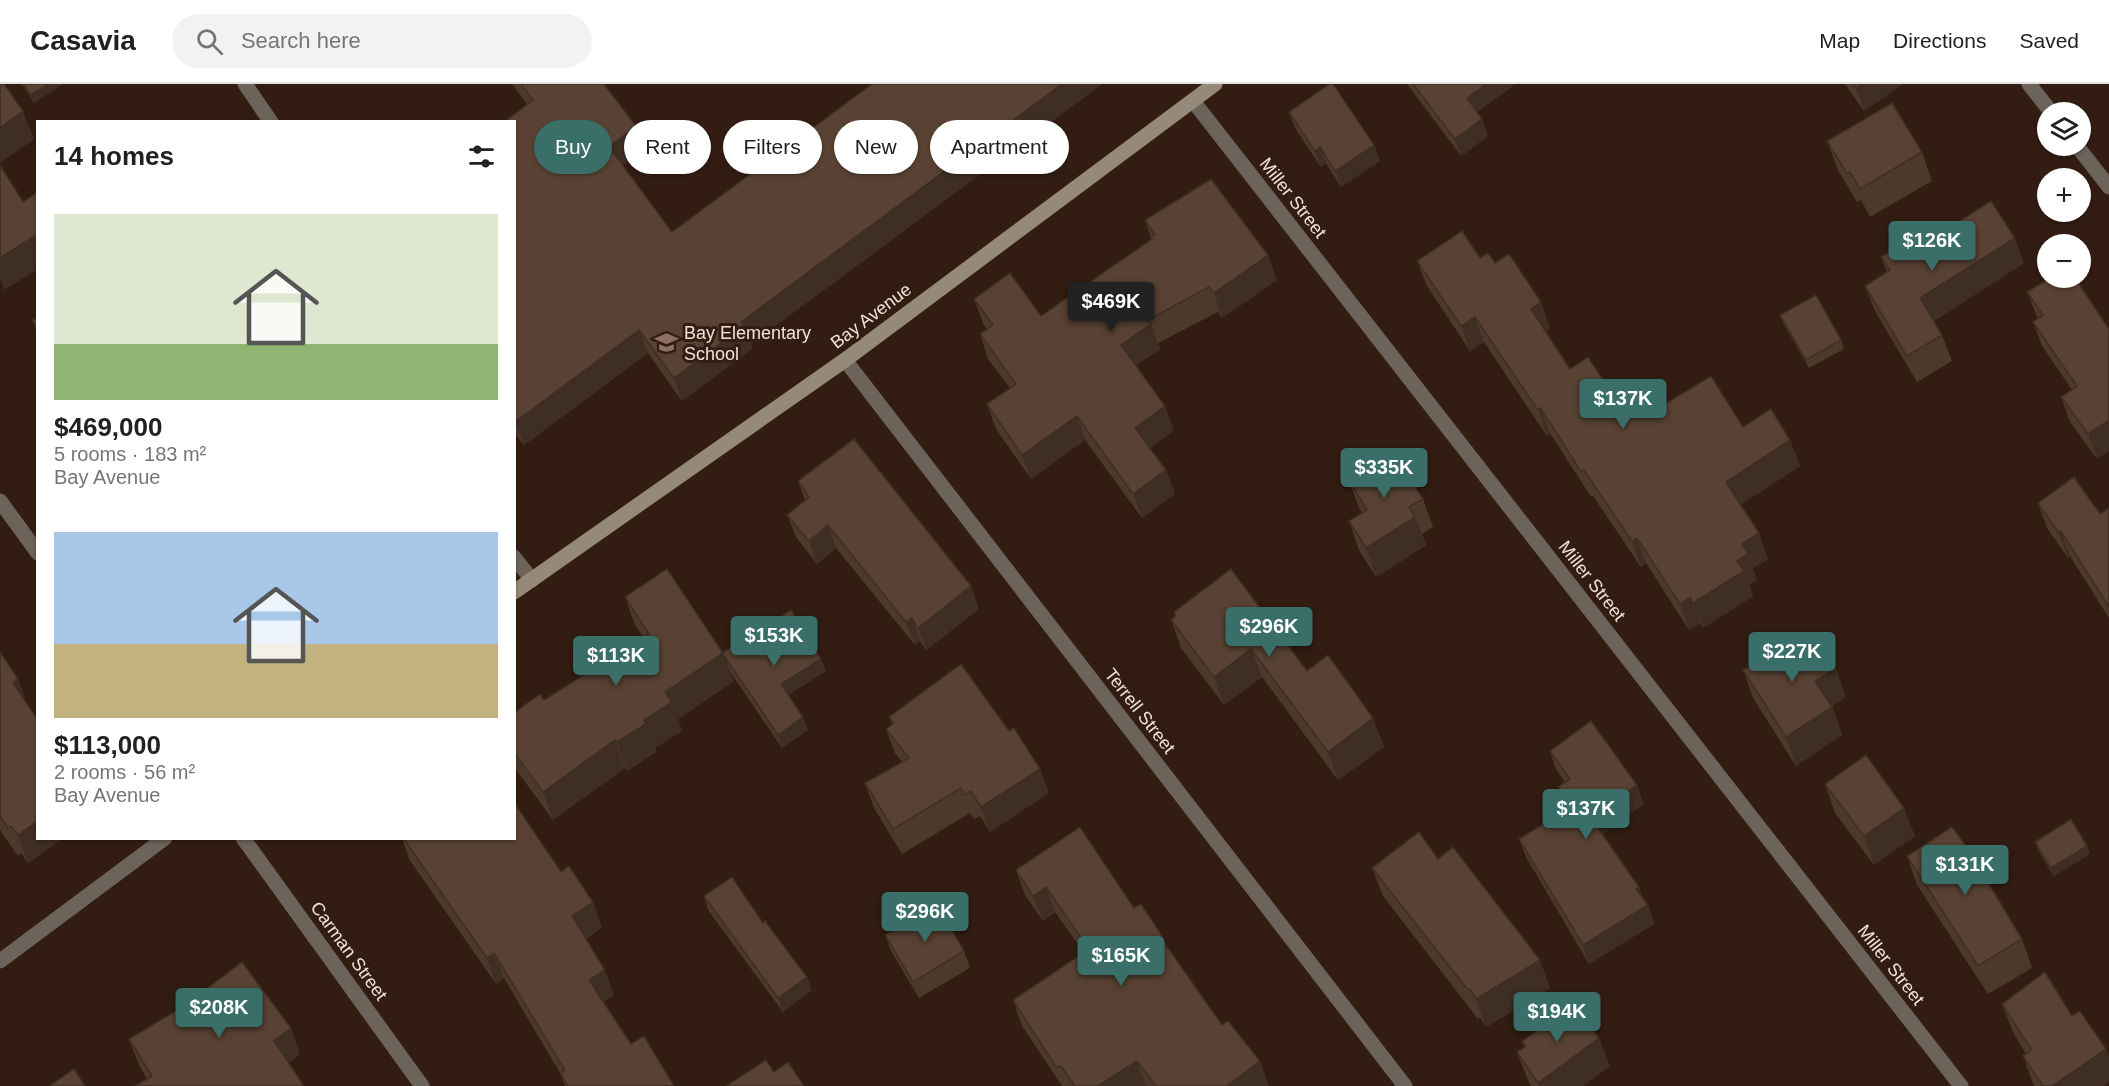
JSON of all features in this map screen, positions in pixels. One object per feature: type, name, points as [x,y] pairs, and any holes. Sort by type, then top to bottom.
[{"type":"street","points":[[245,84],[270,120]]},
{"type":"street","name":"Bay Avenue","points":[[516,591],[845,360],[1215,84]]},
{"type":"street","points":[[2029,84],[2043,102]]},
{"type":"street","name":"Miller Street","points":[[1193,101],[1961,1086]]},
{"type":"street","points":[[2085,156],[2109,187]]},
{"type":"street","name":"Terrell Street","points":[[845,360],[1405,1086]]},
{"type":"street","points":[[0,501],[36,550]]},
{"type":"street","points":[[516,560],[532,580]]},
{"type":"street","points":[[0,961],[162,840]]},
{"type":"street","name":"Carman Street","points":[[244,840],[422,1086]]},
{"type":"building","points":[[0,84],[4,84],[23,111],[0,128]]},
{"type":"building","points":[[24,84],[48,84],[31,95]]},
{"type":"building","points":[[521,84],[604,84],[631,120],[624,120],[624,135],[612,145],[612,120],[534,120],[534,174],[612,174],[612,151],[624,167],[624,174],[629,174],[672,232],[750,174],[822,174],[822,121],[872,84],[1062,84],[1013,120],[930,120],[930,174],[941,174],[741,322],[744,326],[674,378],[639,330],[516,421],[516,120],[507,120],[533,100]]},
{"type":"building","points":[[1333,84],[1374,145],[1335,171],[1320,147],[1315,151],[1289,112]]},
{"type":"building","points":[[1413,84],[1487,84],[1467,98],[1482,119],[1455,139]]},
{"type":"building","points":[[1892,103],[1922,152],[1860,189],[1850,172],[1847,174],[1827,141]]},
{"type":"building","points":[[0,165],[23,202],[36,193],[36,235],[0,258]]},
{"type":"building","points":[[1211,179],[1268,255],[1214,293],[1209,287],[1148,320],[1151,324],[1121,345],[1165,406],[1135,428],[1166,470],[1133,494],[1077,416],[1022,455],[987,404],[1016,384],[980,334],[993,325],[974,299],[1010,273],[1041,316],[1152,239],[1151,237],[1155,235],[1145,220]]},
{"type":"building","points":[[1991,201],[2015,238],[1920,298],[1942,335],[1907,356],[1865,286],[1890,270],[1881,257],[1926,228],[1933,238]]},
{"type":"building","points":[[1462,231],[1480,258],[1488,253],[1495,263],[1509,254],[1541,302],[1531,309],[1570,369],[1588,357],[1622,408],[1630,403],[1632,407],[1647,398],[1655,410],[1711,376],[1743,427],[1771,409],[1790,440],[1726,482],[1759,533],[1742,544],[1748,554],[1737,561],[1744,571],[1693,603],[1690,597],[1680,604],[1637,538],[1632,541],[1584,470],[1581,472],[1541,408],[1538,410],[1475,317],[1461,326],[1417,261]]},
{"type":"building","points":[[2037,286],[2037,288],[2082,288],[2109,329],[2109,420],[2088,434],[2061,397],[2077,386],[2033,322],[2043,315],[2027,292]]},
{"type":"building","points":[[1816,295],[1841,340],[1806,360],[1780,315]]},
{"type":"building","points":[[854,439],[971,586],[918,628],[912,618],[906,622],[828,525],[809,541],[787,515],[809,497],[798,481]]},
{"type":"building","points":[[1393,451],[1423,499],[1409,507],[1415,517],[1366,548],[1349,521],[1367,510],[1349,480]]},
{"type":"building","points":[[2074,477],[2100,514],[2109,508],[2109,607],[2061,531],[2059,533],[2038,503]]},
{"type":"building","points":[[667,569],[723,653],[665,692],[672,702],[644,720],[646,724],[617,742],[615,740],[543,792],[516,756],[516,712],[540,694],[544,700],[649,634],[625,597]]},
{"type":"building","points":[[1231,569],[1307,671],[1328,655],[1373,718],[1328,752],[1251,649],[1214,677],[1171,620],[1176,616],[1174,612]]},
{"type":"building","points":[[791,610],[821,659],[781,684],[803,717],[778,735],[722,653]]},
{"type":"building","points":[[1812,633],[1836,668],[1815,681],[1832,707],[1786,737],[1743,670],[1789,640],[1792,646]]},
{"type":"building","points":[[0,652],[18,679],[13,683],[36,717],[36,822],[18,835],[11,826],[8,828],[0,816]]},
{"type":"building","points":[[961,664],[1009,731],[1014,728],[1040,769],[981,807],[971,791],[965,795],[961,788],[893,829],[865,783],[909,758],[886,729],[894,723],[889,717]]},
{"type":"building","points":[[1591,721],[1637,785],[1591,818],[1639,887],[1636,889],[1648,905],[1583,945],[1519,839],[1572,807],[1558,787],[1570,779],[1550,751]]},
{"type":"building","points":[[1866,755],[1904,808],[1864,836],[1825,784]]},
{"type":"building","points":[[516,805],[561,872],[569,866],[593,902],[572,916],[605,970],[589,980],[631,1044],[644,1036],[674,1086],[568,1086],[560,1073],[565,1070],[494,953],[487,958],[404,840],[516,840]]},
{"type":"building","points":[[2071,819],[2087,846],[2051,868],[2035,842]]},
{"type":"building","points":[[1080,827],[1134,908],[1141,904],[1163,937],[1161,938],[1222,1025],[1228,1021],[1260,1061],[1227,1086],[1156,1086],[1137,1061],[1098,1086],[1075,1086],[1061,1066],[1057,1068],[1013,1000],[1089,949],[1046,887],[1033,896],[1016,870]]},
{"type":"building","points":[[1952,827],[1967,847],[2022,939],[1978,966],[1907,856]]},
{"type":"building","points":[[1419,832],[1438,859],[1453,847],[1540,960],[1476,999],[1372,868]]},
{"type":"building","points":[[732,877],[763,923],[765,921],[807,977],[778,998],[704,896]]},
{"type":"building","points":[[937,904],[964,951],[913,982],[885,935]]},
{"type":"building","points":[[242,962],[291,1028],[274,1041],[304,1086],[135,1086],[152,1076],[129,1039],[182,1007]]},
{"type":"building","points":[[2045,972],[2072,1016],[2080,1011],[2106,1049],[2052,1086],[2043,1086],[2023,1056],[2032,1050],[2002,1004]]},
{"type":"building","points":[[1574,1005],[1599,1038],[1538,1083],[1517,1052],[1526,1046],[1522,1041]]},
{"type":"building","points":[[766,1060],[774,1072],[788,1062],[804,1086],[726,1086]]},
{"type":"building","points":[[74,1069],[85,1086],[49,1086]]},
{"type":"place","name":"Bay Elementary School","points":[[666,343]]}]
